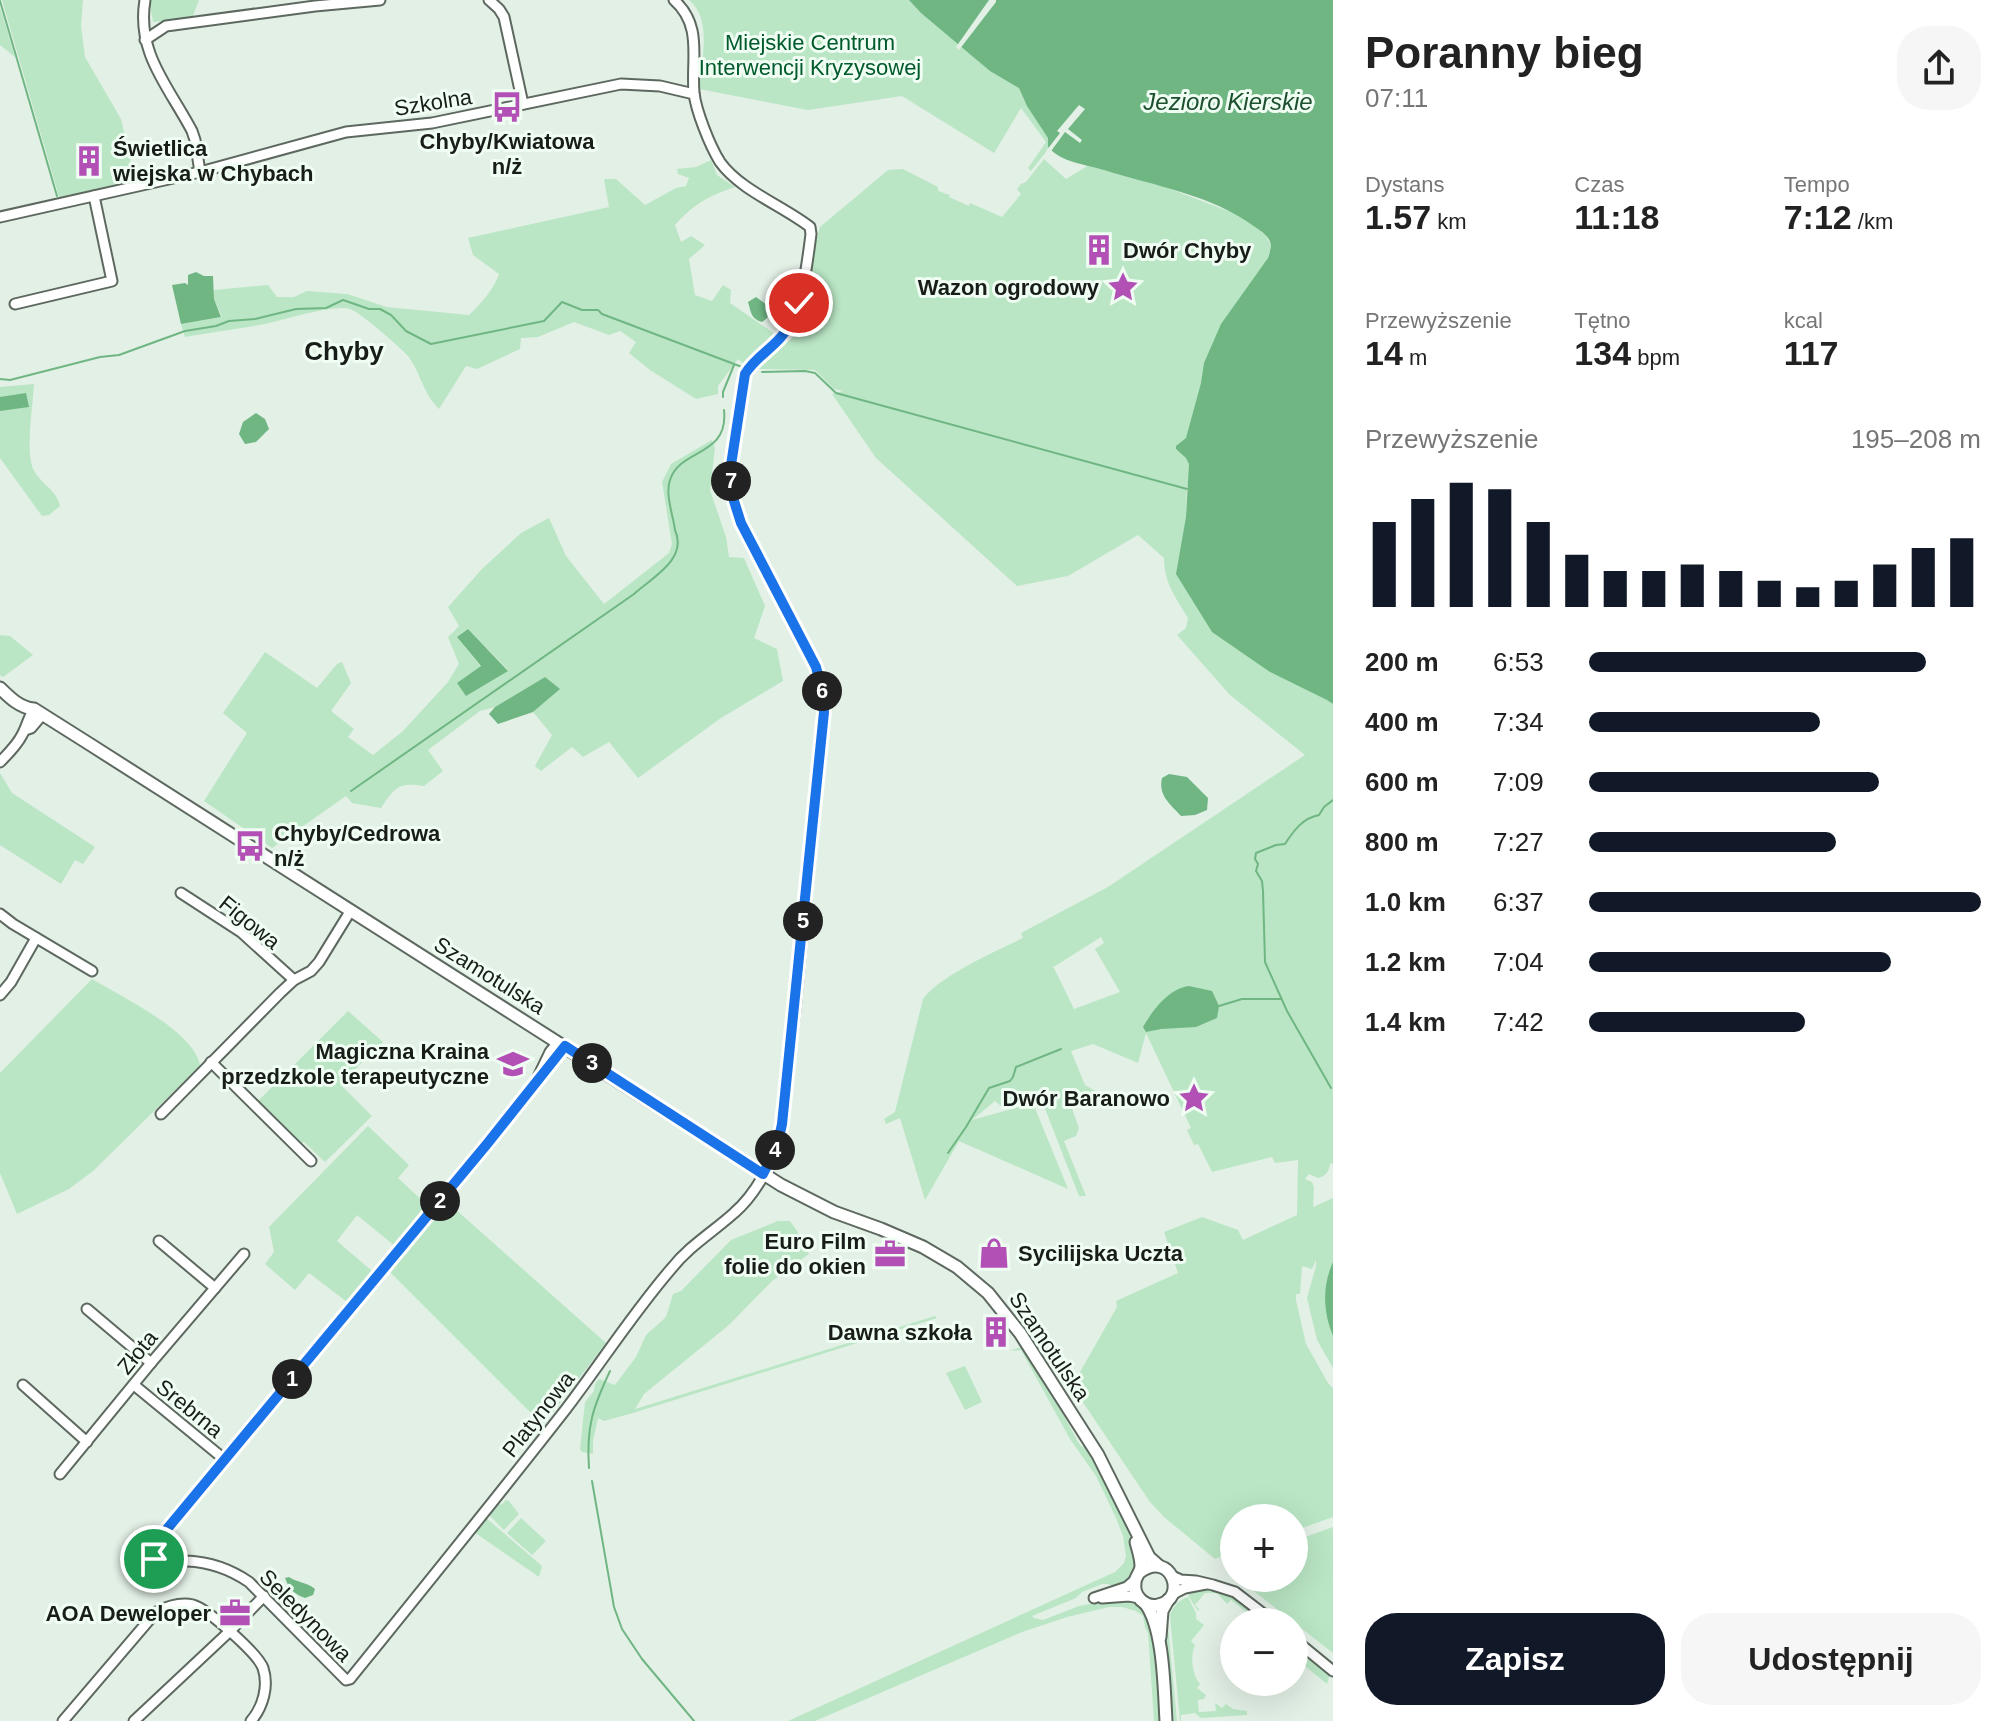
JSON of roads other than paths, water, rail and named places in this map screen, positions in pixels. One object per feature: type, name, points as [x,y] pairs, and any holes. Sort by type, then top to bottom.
[{"type":"street","points":[[145,0],[145,40],[153,62],[192,131],[200,172]]},
{"type":"street","points":[[145,40],[166,26],[380,0]]},
{"type":"street","points":[[489,0],[504,17],[523,104]]},
{"type":"street","points":[[674,0],[688,16],[693,31],[694,94]]},
{"type":"street","name":"Szkolna","points":[[0,217],[200,172],[346,132],[432,123],[621,84],[660,86],[694,94]]},
{"type":"street","name":"Platynowa","points":[[346,1680],[350,1679],[567,1407],[670,1269],[694,1244],[736,1212],[750,1195],[776,1149],[782,1124],[824,712],[816,667],[741,523],[734,501],[731,465],[745,374],[752,363],[783,336],[795,316],[810,242],[810,227],[741,182],[720,161],[694,94]]},
{"type":"street","points":[[15,304],[112,281],[94,196]]},
{"type":"street","name":"Szamotulska","points":[[0,687],[25,708],[38,712],[763,1174],[834,1212],[881,1229],[947,1260],[981,1286],[1005,1312],[1102,1461],[1149,1557],[1159,1566]]},
{"type":"street","points":[[0,762],[12,750],[25,725],[38,712]]},
{"type":"street","name":"Figowa","points":[[181,893],[241,932],[294,980]]},
{"type":"street","points":[[161,1114],[294,980],[311,971],[351,910]]},
{"type":"street","points":[[0,914],[92,971]]},
{"type":"street","points":[[0,995],[36,938]]},
{"type":"street","points":[[224,1459],[547,1071],[562,1044]]},
{"type":"street","points":[[211,1062],[311,1161]]},
{"type":"street","points":[[159,1241],[215,1288]]},
{"type":"street","name":"Złota","points":[[60,1474],[244,1254]]},
{"type":"street","points":[[87,1309],[151,1363]]},
{"type":"street","points":[[23,1385],[87,1442]]},
{"type":"street","name":"Srebrna","points":[[134,1385],[224,1459]]},
{"type":"street","name":"Seledynowa","points":[[224,1459],[157,1541],[153,1547],[154,1559],[230,1569],[264,1596],[346,1680]]},
{"type":"street","name":"Szamotulska","points":[[1131,1522],[1140,1556],[1138,1576]]},
{"type":"street","points":[[1206,1584],[1185,1588],[1159,1605],[1129,1596],[1094,1598],[1127,1587],[1151,1566],[1159,1566],[1178,1580],[1196,1581],[1235,1592],[1256,1608]]},
{"type":"street","points":[[1138,1576],[1135,1588],[1150,1610],[1160,1646]]},
{"type":"street","points":[[1166,1721],[1160,1646],[1162,1611],[1175,1587],[1172,1576]]},
{"type":"street","points":[[134,1721],[151,1708],[264,1596]]},
{"type":"street","points":[[63,1721],[156,1612],[176,1604],[189,1604],[213,1615],[263,1666],[265,1688],[260,1710],[251,1721]]},
{"type":"street","points":[[1308,1650],[1333,1671]]},
{"type":"water","name":"Jezioro Kierskie","points":[[909,0],[1333,0],[1333,704],[1270,672],[1212,632],[1176,574],[1186,517],[1189,464],[1176,446],[1186,438],[1204,363],[1221,324],[1268,258],[1269,240],[1238,216],[1202,199],[1074,162],[1054,152],[1048,147],[1048,138],[1019,88],[990,71]]},
{"type":"water","points":[[196,272],[213,276],[214,299],[221,317],[181,324],[172,285],[188,285],[188,275]]},
{"type":"water","points":[[756,297],[770,308],[770,314],[762,322],[754,317],[748,302]]},
{"type":"water","points":[[26,393],[29,407],[0,411],[0,397]]},
{"type":"water","points":[[256,413],[265,419],[269,429],[256,442],[245,444],[239,434],[243,422]]},
{"type":"water","points":[[468,629],[508,671],[466,696],[457,683],[481,666],[457,637]]},
{"type":"water","points":[[545,677],[560,689],[533,712],[498,724],[489,714],[495,707]]},
{"type":"water","points":[[1169,774],[1187,777],[1208,798],[1207,810],[1181,816],[1166,799],[1162,789],[1162,778]]},
{"type":"water","points":[[1189,986],[1212,991],[1219,1006],[1217,1018],[1196,1027],[1146,1032],[1143,1027],[1162,1001],[1174,991]]},
{"type":"water","points":[[1333,1262],[1333,1336],[1325,1299]]},
{"type":"water","points":[[285,1578],[315,1589],[313,1595],[305,1598],[295,1593]]},
{"type":"waterway","points":[[0,1],[57,196]]},
{"type":"waterway","points":[[0,379],[10,380],[119,355],[185,331],[296,309],[326,308],[343,300],[369,309],[380,309],[391,315],[406,331],[431,344],[544,321],[562,302],[582,310],[598,310],[742,367]]},
{"type":"waterway","points":[[723,397],[734,365]]},
{"type":"waterway","points":[[762,372],[815,373],[836,393],[1187,489]]},
{"type":"waterway","points":[[351,791],[659,574],[677,550],[678,540],[669,498],[670,480],[683,462],[719,436],[724,425],[724,410]]},
{"type":"waterway","points":[[1331,1088],[1287,1011],[1265,962],[1263,891],[1255,859],[1256,853],[1285,844],[1299,825],[1319,815],[1333,800]]},
{"type":"waterway","points":[[1219,1006],[1242,999],[1281,999]]},
{"type":"waterway","points":[[948,1153],[989,1088],[1010,1081],[1016,1067],[1061,1049]]},
{"type":"waterway","points":[[589,1468],[592,1418],[610,1371]]},
{"type":"waterway","points":[[592,1481],[614,1607],[622,1629],[642,1659],[694,1721]]},
{"type":"place","name":"Chyby/Kwiatowa n/ż","points":[[507,107]]},
{"type":"place","name":"Świetlica wiejska w Chybach","points":[[89,161]]},
{"type":"place","name":"Dwór Chyby","points":[[1099,250]]},
{"type":"place","name":"Wazon ogrodowy","points":[[1123,287]]},
{"type":"place","name":"Chyby/Cedrowa n/ż","points":[[250,846]]},
{"type":"place","name":"Magiczna Kraina przedzkole terapeutyczne","points":[[513,1064]]},
{"type":"place","name":"Dwór Baranowo","points":[[1194,1098]]},
{"type":"place","name":"Sycilijska Uczta","points":[[994,1253]]},
{"type":"place","name":"Euro Film folie do okien","points":[[890,1254]]},
{"type":"place","name":"Dawna szkoła","points":[[996,1332]]},
{"type":"place","name":"AOA Deweloper","points":[[235,1613]]},
{"type":"district","name":"Chyby","points":[[344,351]]},
{"type":"park label","name":"Miejskie Centrum Interwencji Kryzysowej","points":[[810,54]]}]
